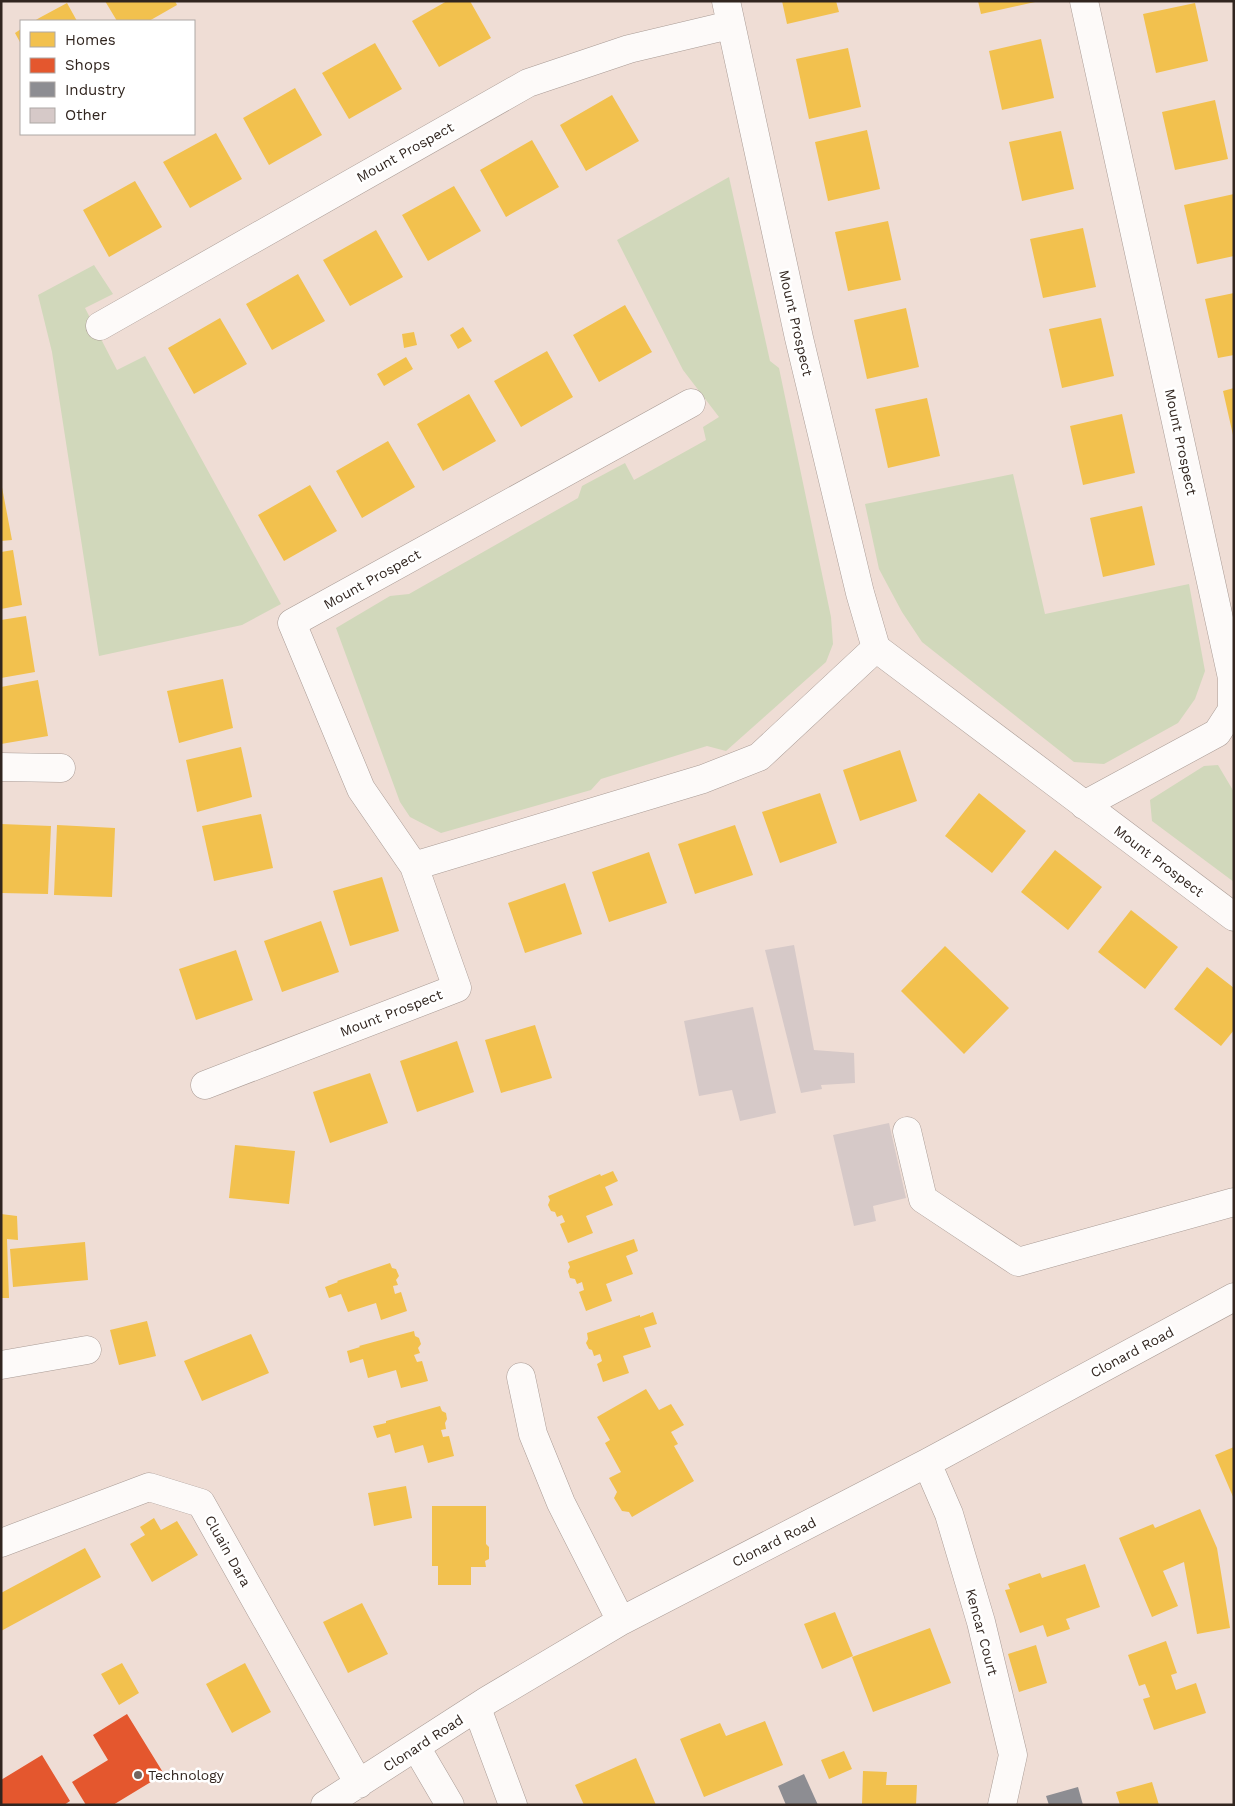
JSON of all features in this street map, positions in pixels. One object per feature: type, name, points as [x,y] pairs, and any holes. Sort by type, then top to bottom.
[{"type":"street","name":"Mount Prospect","points":[[1084,1],[1232,678],[1232,710],[1216,732],[1084,805]]},
{"type":"street","name":"Mount Prospect","points":[[100,326],[528,83],[728,13],[799,338],[860,593],[876,648],[1234,916]]},
{"type":"street","name":"Mount Prospect","points":[[205,1085],[456,988],[414,866],[360,789],[292,623],[691,403]]},
{"type":"street","points":[[414,866],[703,779],[759,757],[876,648]]},
{"type":"street","points":[[1,767],[61,768]]},
{"type":"street","points":[[908,1130],[923,1198],[1018,1262],[1234,1202]]},
{"type":"street","name":"Clonard Road","points":[[325,1805],[476,1708],[621,1621],[927,1463],[1234,1297]]},
{"type":"street","points":[[1,1365],[87,1350]]},
{"type":"street","points":[[521,1377],[533,1434],[561,1503],[621,1621]]},
{"type":"street","name":"Kencar Court","points":[[927,1463],[949,1514],[976,1604],[1013,1755],[1002,1805]]},
{"type":"street","name":"Cluain Dara","points":[[1,1543],[149,1487],[201,1503],[359,1784]]},
{"type":"street","points":[[476,1708],[513,1805]]},
{"type":"street","points":[[416,1747],[450,1805]]},
{"type":"green space","points":[[729,177],[770,361],[779,368],[831,617],[833,644],[826,662],[726,751],[707,746],[601,779],[591,790],[441,833],[410,817],[400,802],[336,628],[390,596],[409,594],[578,498],[582,486],[625,463],[634,480],[706,440],[703,427],[719,417],[683,370],[617,240]]},
{"type":"green space","points":[[94,265],[113,294],[85,308],[117,370],[145,356],[281,604],[242,625],[99,656],[52,352],[38,295]]},
{"type":"green space","points":[[1013,474],[1045,614],[1189,584],[1205,671],[1195,699],[1178,723],[1104,764],[1074,762],[922,642],[902,612],[879,569],[865,504]]},
{"type":"green space","points":[[1218,765],[1234,792],[1234,882],[1152,821],[1150,800],[1204,766]]},
{"type":"building: Homes","points":[[105,1],[175,1],[177,5],[151,20],[116,20]]},
{"type":"building: Homes","points":[[447,1],[470,1],[491,38],[439,67],[412,21]]},
{"type":"building: Homes","points":[[782,1],[836,1],[839,12],[787,24]]},
{"type":"building: Homes","points":[[978,1],[1035,1],[1035,2],[981,14]]},
{"type":"building: Homes","points":[[67,3],[76,20],[36,20]]},
{"type":"building: Homes","points":[[1195,3],[1208,61],[1156,73],[1143,14]]},
{"type":"building: Homes","points":[[20,30],[20,42],[15,33]]},
{"type":"building: Homes","points":[[1041,39],[1054,98],[1002,110],[989,51]]},
{"type":"building: Homes","points":[[375,43],[402,89],[349,119],[322,73]]},
{"type":"building: Homes","points":[[848,48],[861,107],[809,119],[796,59]]},
{"type":"building: Homes","points":[[295,88],[322,135],[269,165],[243,118]]},
{"type":"building: Homes","points":[[612,95],[639,141],[586,171],[560,125]]},
{"type":"building: Homes","points":[[1215,100],[1228,159],[1175,170],[1162,112]]},
{"type":"building: Homes","points":[[867,130],[880,189],[828,201],[815,142]]},
{"type":"building: Homes","points":[[1061,131],[1074,189],[1022,201],[1009,142]]},
{"type":"building: Homes","points":[[216,133],[242,179],[190,208],[163,162]]},
{"type":"building: Homes","points":[[532,140],[559,187],[506,217],[480,170]]},
{"type":"building: Homes","points":[[135,181],[162,227],[109,257],[83,210]]},
{"type":"building: Homes","points":[[454,186],[481,231],[428,261],[402,215]]},
{"type":"building: Homes","points":[[1234,194],[1234,256],[1197,264],[1184,205]]},
{"type":"building: Homes","points":[[888,221],[901,280],[848,291],[835,232]]},
{"type":"building: Homes","points":[[1083,228],[1096,287],[1043,298],[1030,239]]},
{"type":"building: Homes","points":[[376,230],[403,277],[350,306],[323,260]]},
{"type":"building: Homes","points":[[298,274],[325,321],[272,350],[246,304]]},
{"type":"building: Homes","points":[[1234,293],[1234,355],[1218,358],[1205,299]]},
{"type":"building: Homes","points":[[625,305],[652,352],[599,382],[573,335]]},
{"type":"building: Homes","points":[[906,308],[919,367],[867,379],[854,320]]},
{"type":"building: Homes","points":[[220,318],[247,364],[194,394],[168,348]]},
{"type":"building: Homes","points":[[1101,318],[1114,376],[1062,388],[1049,329]]},
{"type":"building: Homes","points":[[463,327],[472,341],[458,349],[450,335]]},
{"type":"building: Homes","points":[[414,332],[417,345],[404,348],[402,334]]},
{"type":"building: Homes","points":[[547,351],[573,397],[521,427],[494,381]]},
{"type":"building: Homes","points":[[406,357],[413,369],[384,386],[377,374]]},
{"type":"building: Homes","points":[[1234,388],[1234,435],[1233,435],[1223,391]]},
{"type":"building: Homes","points":[[469,394],[496,441],[443,471],[417,424]]},
{"type":"building: Homes","points":[[927,398],[940,456],[888,468],[875,409]]},
{"type":"building: Homes","points":[[1122,414],[1135,473],[1083,485],[1070,426]]},
{"type":"building: Homes","points":[[388,441],[415,487],[362,518],[336,471]]},
{"type":"building: Homes","points":[[1,482],[12,540],[1,541]]},
{"type":"building: Homes","points":[[310,485],[337,531],[284,561],[258,515]]},
{"type":"building: Homes","points":[[1142,506],[1155,565],[1103,577],[1090,518]]},
{"type":"building: Homes","points":[[13,550],[22,605],[1,609],[1,552]]},
{"type":"building: Homes","points":[[26,616],[35,672],[1,678],[1,620]]},
{"type":"building: Homes","points":[[223,679],[233,728],[179,743],[167,691]]},
{"type":"building: Homes","points":[[38,680],[48,736],[1,744],[1,687]]},
{"type":"building: Homes","points":[[241,747],[252,797],[197,812],[186,760]]},
{"type":"building: Homes","points":[[900,750],[917,801],[860,821],[843,770]]},
{"type":"building: Homes","points":[[820,793],[837,843],[780,863],[762,812]]},
{"type":"building: Homes","points":[[979,793],[1026,831],[992,873],[945,836]]},
{"type":"building: Homes","points":[[261,814],[273,868],[214,881],[202,826]]},
{"type":"building: Homes","points":[[1,824],[51,826],[48,894],[1,893]]},
{"type":"building: Homes","points":[[57,825],[115,828],[112,897],[54,895]]},
{"type":"building: Homes","points":[[735,825],[753,875],[695,894],[678,844]]},
{"type":"building: Homes","points":[[1055,850],[1102,887],[1068,930],[1021,892]]},
{"type":"building: Homes","points":[[649,852],[667,903],[609,922],[592,872]]},
{"type":"building: Homes","points":[[382,877],[399,931],[350,946],[333,891]]},
{"type":"building: Homes","points":[[565,883],[582,934],[525,953],[508,903]]},
{"type":"building: Homes","points":[[1131,910],[1178,947],[1145,989],[1098,952]]},
{"type":"building: Homes","points":[[321,921],[339,972],[282,992],[264,941]]},
{"type":"building: Homes","points":[[945,946],[1009,1008],[964,1054],[901,991]]},
{"type":"building: Homes","points":[[236,950],[253,1000],[196,1020],[179,969]]},
{"type":"building: Homes","points":[[1207,967],[1234,988],[1234,1030],[1221,1046],[1174,1009]]},
{"type":"building: Homes","points":[[535,1025],[552,1078],[501,1093],[485,1040]]},
{"type":"building: Homes","points":[[457,1041],[474,1092],[417,1112],[400,1061]]},
{"type":"building: Homes","points":[[370,1073],[388,1123],[330,1143],[313,1092]]},
{"type":"building: Homes","points":[[235,1145],[295,1151],[289,1204],[229,1198]]},
{"type":"building: Homes","points":[[613,1171],[618,1181],[605,1187],[613,1205],[586,1216],[593,1233],[568,1243],[560,1224],[565,1222],[562,1215],[557,1217],[555,1212],[551,1211],[548,1205],[550,1200],[548,1196],[600,1174],[601,1176]]},
{"type":"building: Homes","points":[[1,1214],[17,1216],[18,1240],[7,1239],[9,1298],[1,1298]]},
{"type":"building: Homes","points":[[634,1239],[638,1251],[626,1256],[633,1274],[606,1284],[612,1301],[586,1311],[579,1292],[584,1290],[582,1282],[577,1284],[575,1279],[570,1278],[568,1262]]},
{"type":"building: Homes","points":[[85,1242],[88,1280],[13,1287],[10,1249]]},
{"type":"building: Homes","points":[[390,1263],[392,1268],[396,1269],[399,1276],[396,1280],[398,1285],[393,1286],[395,1294],[401,1292],[407,1311],[381,1320],[376,1303],[348,1312],[341,1294],[329,1298],[325,1287]]},
{"type":"building: Homes","points":[[653,1312],[657,1324],[644,1328],[651,1347],[623,1356],[629,1373],[603,1382],[597,1364],[602,1361],[600,1354],[594,1356],[592,1350],[589,1349],[586,1343],[588,1339],[587,1333]]},
{"type":"building: Homes","points":[[147,1321],[156,1356],[119,1365],[110,1330]]},
{"type":"building: Homes","points":[[414,1331],[421,1344],[418,1348],[420,1353],[414,1355],[417,1362],[422,1361],[428,1381],[401,1388],[396,1370],[368,1378],[363,1359],[350,1363],[347,1351]]},
{"type":"building: Homes","points":[[251,1334],[269,1373],[202,1401],[184,1361]]},
{"type":"building: Homes","points":[[646,1389],[659,1410],[671,1404],[684,1425],[671,1432],[678,1444],[674,1446],[694,1481],[632,1517],[629,1512],[622,1511],[614,1498],[617,1492],[609,1478],[621,1472],[605,1443],[610,1440],[597,1417]]},
{"type":"building: Homes","points":[[440,1406],[442,1411],[446,1413],[447,1419],[445,1423],[446,1429],[441,1430],[443,1437],[449,1436],[454,1456],[428,1463],[423,1445],[395,1453],[390,1434],[377,1438],[373,1426]]},
{"type":"building: Homes","points":[[1234,1447],[1234,1499],[1215,1455]]},
{"type":"building: Homes","points":[[406,1486],[412,1518],[374,1526],[368,1493]]},
{"type":"building: Homes","points":[[432,1506],[486,1506],[486,1544],[489,1547],[489,1559],[485,1561],[486,1567],[471,1567],[471,1585],[438,1585],[438,1566],[432,1566]]},
{"type":"building: Homes","points":[[1200,1509],[1217,1548],[1230,1628],[1197,1634],[1184,1562],[1163,1571],[1178,1606],[1152,1617],[1119,1538],[1153,1524],[1155,1528]]},
{"type":"building: Homes","points":[[154,1518],[161,1530],[177,1521],[198,1555],[152,1582],[130,1544],[145,1535],[140,1527]]},
{"type":"building: Homes","points":[[85,1548],[101,1577],[1,1631],[1,1593]]},
{"type":"building: Homes","points":[[1085,1564],[1100,1607],[1066,1619],[1070,1629],[1047,1637],[1043,1625],[1020,1633],[1005,1590],[1010,1589],[1008,1584],[1040,1573],[1042,1578]]},
{"type":"building: Homes","points":[[362,1603],[388,1654],[348,1673],[323,1622]]},
{"type":"building: Homes","points":[[835,1612],[853,1656],[822,1669],[804,1624]]},
{"type":"building: Homes","points":[[930,1628],[951,1683],[873,1712],[852,1657]]},
{"type":"building: Homes","points":[[1166,1641],[1177,1673],[1171,1675],[1176,1690],[1196,1683],[1206,1713],[1154,1730],[1143,1699],[1150,1697],[1145,1684],[1139,1686],[1128,1655]]},
{"type":"building: Homes","points":[[1036,1645],[1047,1683],[1019,1692],[1008,1654]]},
{"type":"building: Homes","points":[[122,1663],[139,1693],[119,1705],[101,1674]]},
{"type":"building: Homes","points":[[245,1663],[271,1712],[232,1733],[206,1684]]},
{"type":"building: Homes","points":[[765,1721],[783,1765],[704,1797],[680,1739],[720,1723],[726,1736]]},
{"type":"building: Homes","points":[[844,1751],[852,1769],[829,1779],[821,1760]]},
{"type":"building: Homes","points":[[636,1758],[656,1805],[584,1805],[575,1785]]},
{"type":"building: Homes","points":[[863,1771],[887,1772],[886,1785],[917,1785],[916,1805],[862,1805]]},
{"type":"building: Homes","points":[[1152,1782],[1159,1805],[1120,1805],[1116,1792]]},
{"type":"building: Shops","points":[[127,1714],[164,1774],[113,1805],[86,1805],[72,1782],[108,1760],[93,1735]]},
{"type":"building: Shops","points":[[42,1755],[70,1801],[64,1805],[1,1805],[1,1780]]},
{"type":"building: Industry","points":[[804,1774],[818,1805],[786,1805],[778,1786]]},
{"type":"building: Industry","points":[[1078,1787],[1083,1805],[1049,1805],[1046,1796]]},
{"type":"building: Other","points":[[794,945],[814,1050],[854,1053],[855,1083],[821,1085],[822,1089],[801,1093],[765,950]]},
{"type":"building: Other","points":[[753,1007],[776,1113],[740,1121],[732,1090],[699,1096],[684,1021]]},
{"type":"building: Other","points":[[889,1123],[906,1198],[873,1206],[876,1221],[854,1226],[833,1135]]},
{"type":"place","name":"Technology","points":[[138,1775]]}]
